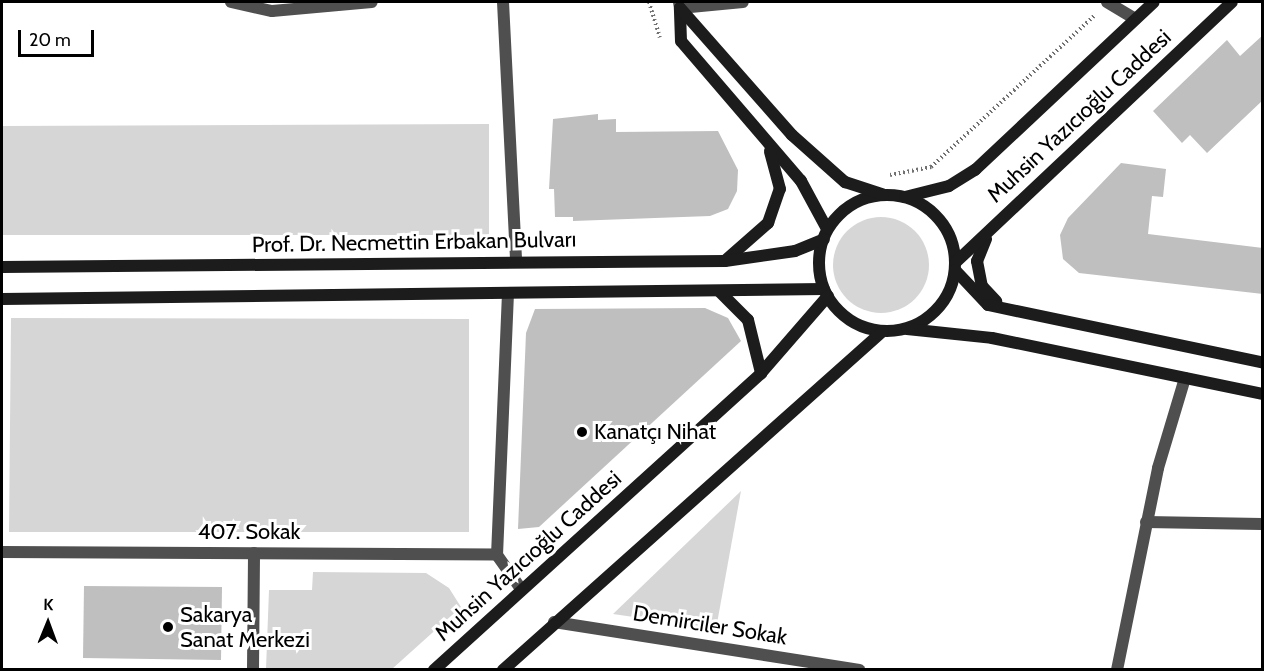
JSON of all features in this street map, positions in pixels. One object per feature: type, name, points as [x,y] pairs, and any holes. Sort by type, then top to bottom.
[{"type":"main road","name":"Muhsin Yazıcıoğlu Caddesi","points":[[905,197],[949,186],[975,170],[1154,2]]},
{"type":"main road","name":"Muhsin Yazıcıoğlu Caddesi","points":[[955,266],[996,223],[1232,2]]},
{"type":"main road","points":[[680,5],[681,41],[768,147],[801,182],[826,234]]},
{"type":"main road","points":[[680,5],[792,135],[845,182],[883,194],[905,197],[942,221],[952,240],[955,266],[942,304],[906,328]]},
{"type":"main road","points":[[725,261],[768,223],[780,189],[768,147]]},
{"type":"main road","points":[[883,194],[861,199],[842,211],[826,234],[819,274],[826,293],[841,313],[861,326],[883,331],[906,328],[992,338],[1263,394]]},
{"type":"main road","points":[[996,223],[980,248],[982,286],[996,301],[1042,318]]},
{"type":"main road","name":"Prof. Dr. Necmettin Erbakan Bulvarı","points":[[2,267],[725,261],[795,251],[826,234]]},
{"type":"main road","points":[[955,266],[988,304],[1042,318],[1263,362]]},
{"type":"main road","points":[[2,299],[719,291],[826,293]]},
{"type":"main road","points":[[719,291],[748,320],[761,372]]},
{"type":"main road","name":"Muhsin Yazıcıoğlu Caddesi","points":[[434,669],[761,372],[826,293]]},
{"type":"main road","points":[[503,669],[883,331]]},
{"type":"street","points":[[231,2],[272,6],[372,2]]},
{"type":"street","points":[[502,2],[516,262]]},
{"type":"street","points":[[680,5],[743,2]]},
{"type":"street","points":[[1108,2],[1135,19]]},
{"type":"street","points":[[508,293],[496,555],[521,589]]},
{"type":"street","points":[[1117,669],[1146,522],[1185,378]]},
{"type":"street","points":[[1146,522],[1263,524]]},
{"type":"street","name":"407. Sokak","points":[[2,552],[496,555]]},
{"type":"street","points":[[253,669],[254,553]]},
{"type":"street","name":"Demirciler Sokak","points":[[554,622],[859,669]]},
{"type":"path","points":[[649,2],[663,43]]},
{"type":"path","points":[[880,174],[931,167],[1108,2]]},
{"type":"shaded area","points":[[489,124],[489,235],[2,235],[2,126]]},
{"type":"shaded area","points":[[881,217],[899,221],[915,231],[925,247],[929,265],[925,283],[915,299],[899,309],[881,313],[863,309],[847,299],[837,283],[833,265],[837,247],[847,231],[863,221]]},
{"type":"shaded area","points":[[11,318],[469,319],[469,532],[9,532]]},
{"type":"shaded area","points":[[741,491],[716,629],[613,614]]},
{"type":"shaded area","points":[[313,572],[426,573],[449,588],[461,607],[392,669],[266,669],[269,590],[312,590]]},
{"type":"building","points":[[1263,35],[1263,100],[1207,153],[1190,135],[1182,143],[1153,111],[1227,40],[1240,56]]},
{"type":"building","points":[[598,114],[598,120],[616,119],[616,132],[718,131],[738,170],[737,191],[728,209],[710,216],[573,221],[573,217],[555,217],[554,189],[549,189],[553,119]]},
{"type":"building","points":[[1121,163],[1166,169],[1163,197],[1152,196],[1148,234],[1263,248],[1263,294],[1079,273],[1063,259],[1060,235],[1068,218]]},
{"type":"building","name":"Kanatçı Nihat","points":[[705,308],[728,318],[741,341],[539,527],[518,529],[526,333],[535,309]]},
{"type":"building","points":[[84,586],[222,587],[221,660],[83,658]]},
{"type":"place","name":"Kanatçı Nihat","points":[[582,432]]},
{"type":"place","name":"Sakarya Sanat Merkezi","points":[[168,627]]}]
